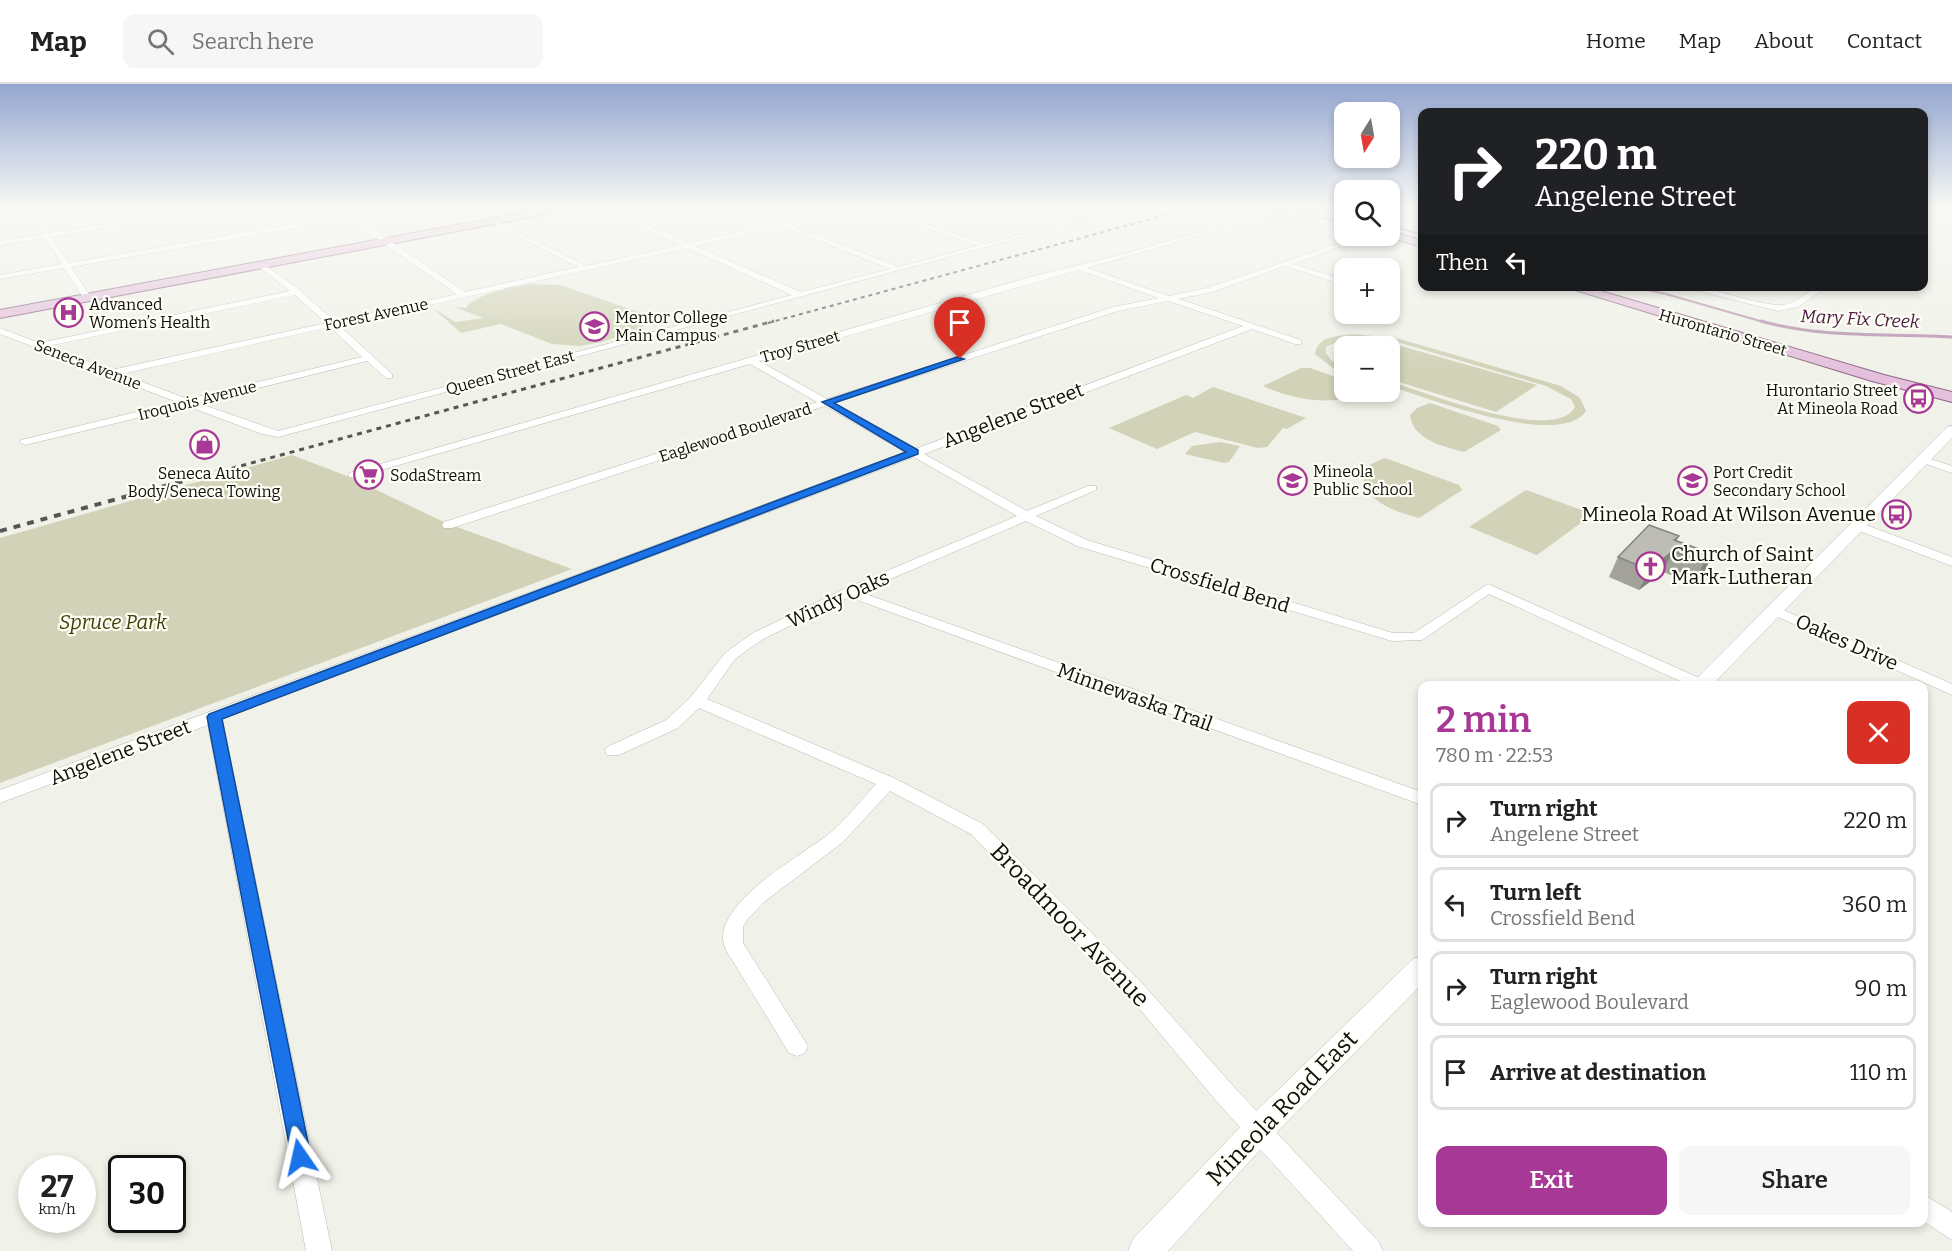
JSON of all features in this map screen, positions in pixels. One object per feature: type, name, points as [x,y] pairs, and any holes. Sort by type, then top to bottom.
[{"type":"main road","points":[[0,314],[262,264]]},
{"type":"main road","name":"Hurontario Street","points":[[1585,291],[1878,378],[1952,396]]},
{"type":"main road","name":"Hurontario Street","points":[[1878,378],[1952,403]]},
{"type":"street","points":[[64,263],[87,297]]},
{"type":"street","points":[[0,277],[80,263]]},
{"type":"street","points":[[418,263],[464,295]]},
{"type":"street","points":[[576,263],[585,268]]},
{"type":"street","name":"Forest Avenue","points":[[111,373],[606,263]]},
{"type":"street","points":[[731,263],[800,295]]},
{"type":"street","points":[[884,263],[898,269]]},
{"type":"street","name":"Queen Street East","points":[[278,434],[919,263]]},
{"type":"street","name":"Troy Street","points":[[353,475],[750,360],[1096,263]]},
{"type":"street","name":"Eaglewood Boulevard","points":[[448,525],[1116,309],[1209,290],[1282,263]]},
{"type":"street","points":[[1284,263],[1334,280]]},
{"type":"street","points":[[262,264],[297,292],[389,376]]},
{"type":"street","points":[[1080,268],[1298,342]]},
{"type":"street","points":[[1705,291],[1778,308],[1795,306],[1817,291]]},
{"type":"street","points":[[40,345],[297,292]]},
{"type":"street","name":"Angelene Street","points":[[0,797],[1252,326]]},
{"type":"street","name":"Seneca Avenue","points":[[0,331],[278,434]]},
{"type":"street","name":"Iroquois Avenue","points":[[26,442],[369,358]]},
{"type":"street","name":"Crossfield Bend","points":[[750,360],[1026,516],[1082,543],[1392,636],[1417,636],[1488,588],[1691,681]]},
{"type":"street","points":[[1704,681],[1952,429]]},
{"type":"street","points":[[1924,460],[1952,470]]},
{"type":"street","name":"Windy Oaks","points":[[613,751],[672,724],[696,702],[730,656],[742,645],[849,592],[1092,488]]},
{"type":"street","points":[[1858,526],[1952,562]]},
{"type":"street","name":"Minnewaska Trail","points":[[849,592],[870,602],[1418,798]]},
{"type":"street","name":"Oakes Drive","points":[[1774,610],[1952,690]]},
{"type":"street","name":"Broadmoor Avenue","points":[[696,702],[709,704],[888,782],[977,829],[1135,989],[1258,1131],[1370,1251]]},
{"type":"street","points":[[214,717],[319,1251]]},
{"type":"street","points":[[797,1046],[734,944],[733,927],[741,914],[757,897],[837,837],[888,782]]},
{"type":"street","name":"Mineola Road East","points":[[1145,1251],[1258,1131],[1418,971]]},
{"type":"street","points":[[1928,1210],[1952,1227]]},
{"type":"green space","points":[[531,284],[560,285],[641,313],[648,321],[643,327],[634,331],[602,342],[580,346],[552,344],[501,324],[461,333],[433,308],[455,322],[483,318],[455,307],[466,308],[486,295]]},
{"type":"green space","points":[[1355,334],[1373,336],[1336,336]]},
{"type":"green space","points":[[1334,337],[1334,343],[1326,347],[1326,353],[1334,362],[1334,368],[1315,354],[1320,343]]},
{"type":"green space","points":[[1400,339],[1561,386],[1580,398],[1586,411],[1572,422],[1549,425],[1522,423],[1461,409],[1400,390],[1400,385],[1457,404],[1516,418],[1542,420],[1563,417],[1575,407],[1571,399],[1546,386],[1400,343]]},
{"type":"green space","points":[[1400,346],[1537,385],[1496,412],[1400,382]]},
{"type":"green space","points":[[1301,368],[1310,368],[1334,376],[1334,399],[1301,398],[1263,386]]},
{"type":"green space","points":[[1213,387],[1306,418],[1287,429],[1283,428],[1267,447],[1258,448],[1195,432],[1157,449],[1109,428],[1186,395],[1193,398]]},
{"type":"green space","points":[[1430,403],[1498,426],[1501,430],[1464,452],[1430,441],[1416,430],[1410,415],[1417,408]]},
{"type":"green space","points":[[1220,442],[1240,446],[1229,462],[1224,463],[1185,454],[1192,446]]},
{"type":"green space","name":"Spruce Park","points":[[292,455],[347,476],[446,523],[572,569],[0,783],[0,538]]},
{"type":"green space","points":[[1385,458],[1459,485],[1462,490],[1419,518],[1391,509],[1374,498],[1364,483],[1363,473],[1371,464]]},
{"type":"green space","points":[[1526,490],[1593,514],[1537,555],[1469,527]]},
{"type":"building","points":[[1649,525],[1679,536],[1674,540],[1713,554],[1704,563],[1673,551],[1649,570],[1618,557]]},
{"type":"waterway","name":"Mary Fix Creek","points":[[1652,291],[1767,323]]},
{"type":"waterway","name":"Mary Fix Creek","points":[[1761,321],[1808,331],[1952,337]]},
{"type":"railway","points":[[768,323],[987,263]]},
{"type":"railway","points":[[222,471],[774,321]]},
{"type":"railway","points":[[0,531],[227,469]]},
{"type":"place","name":"Advanced Women’s Health","points":[[68,313]]},
{"type":"place","name":"Mentor College Main Campus","points":[[594,326]]},
{"type":"place","name":"Hurontario Street At Mineola Road","points":[[1919,399]]},
{"type":"place","name":"Seneca Auto Body/Seneca Towing","points":[[204,445]]},
{"type":"place","name":"SodaStream","points":[[369,475]]},
{"type":"place","name":"Mineola Public School","points":[[1292,480]]},
{"type":"place","name":"Port Credit Secondary School","points":[[1692,481]]},
{"type":"place","name":"Mineola Road At Wilson Avenue","points":[[1897,514]]},
{"type":"place","name":"Church of Saint Mark-Lutheran","points":[[1650,566]]},
{"type":"route","points":[[300,1157],[214,717],[915,452],[827,402],[960,359]]}]
